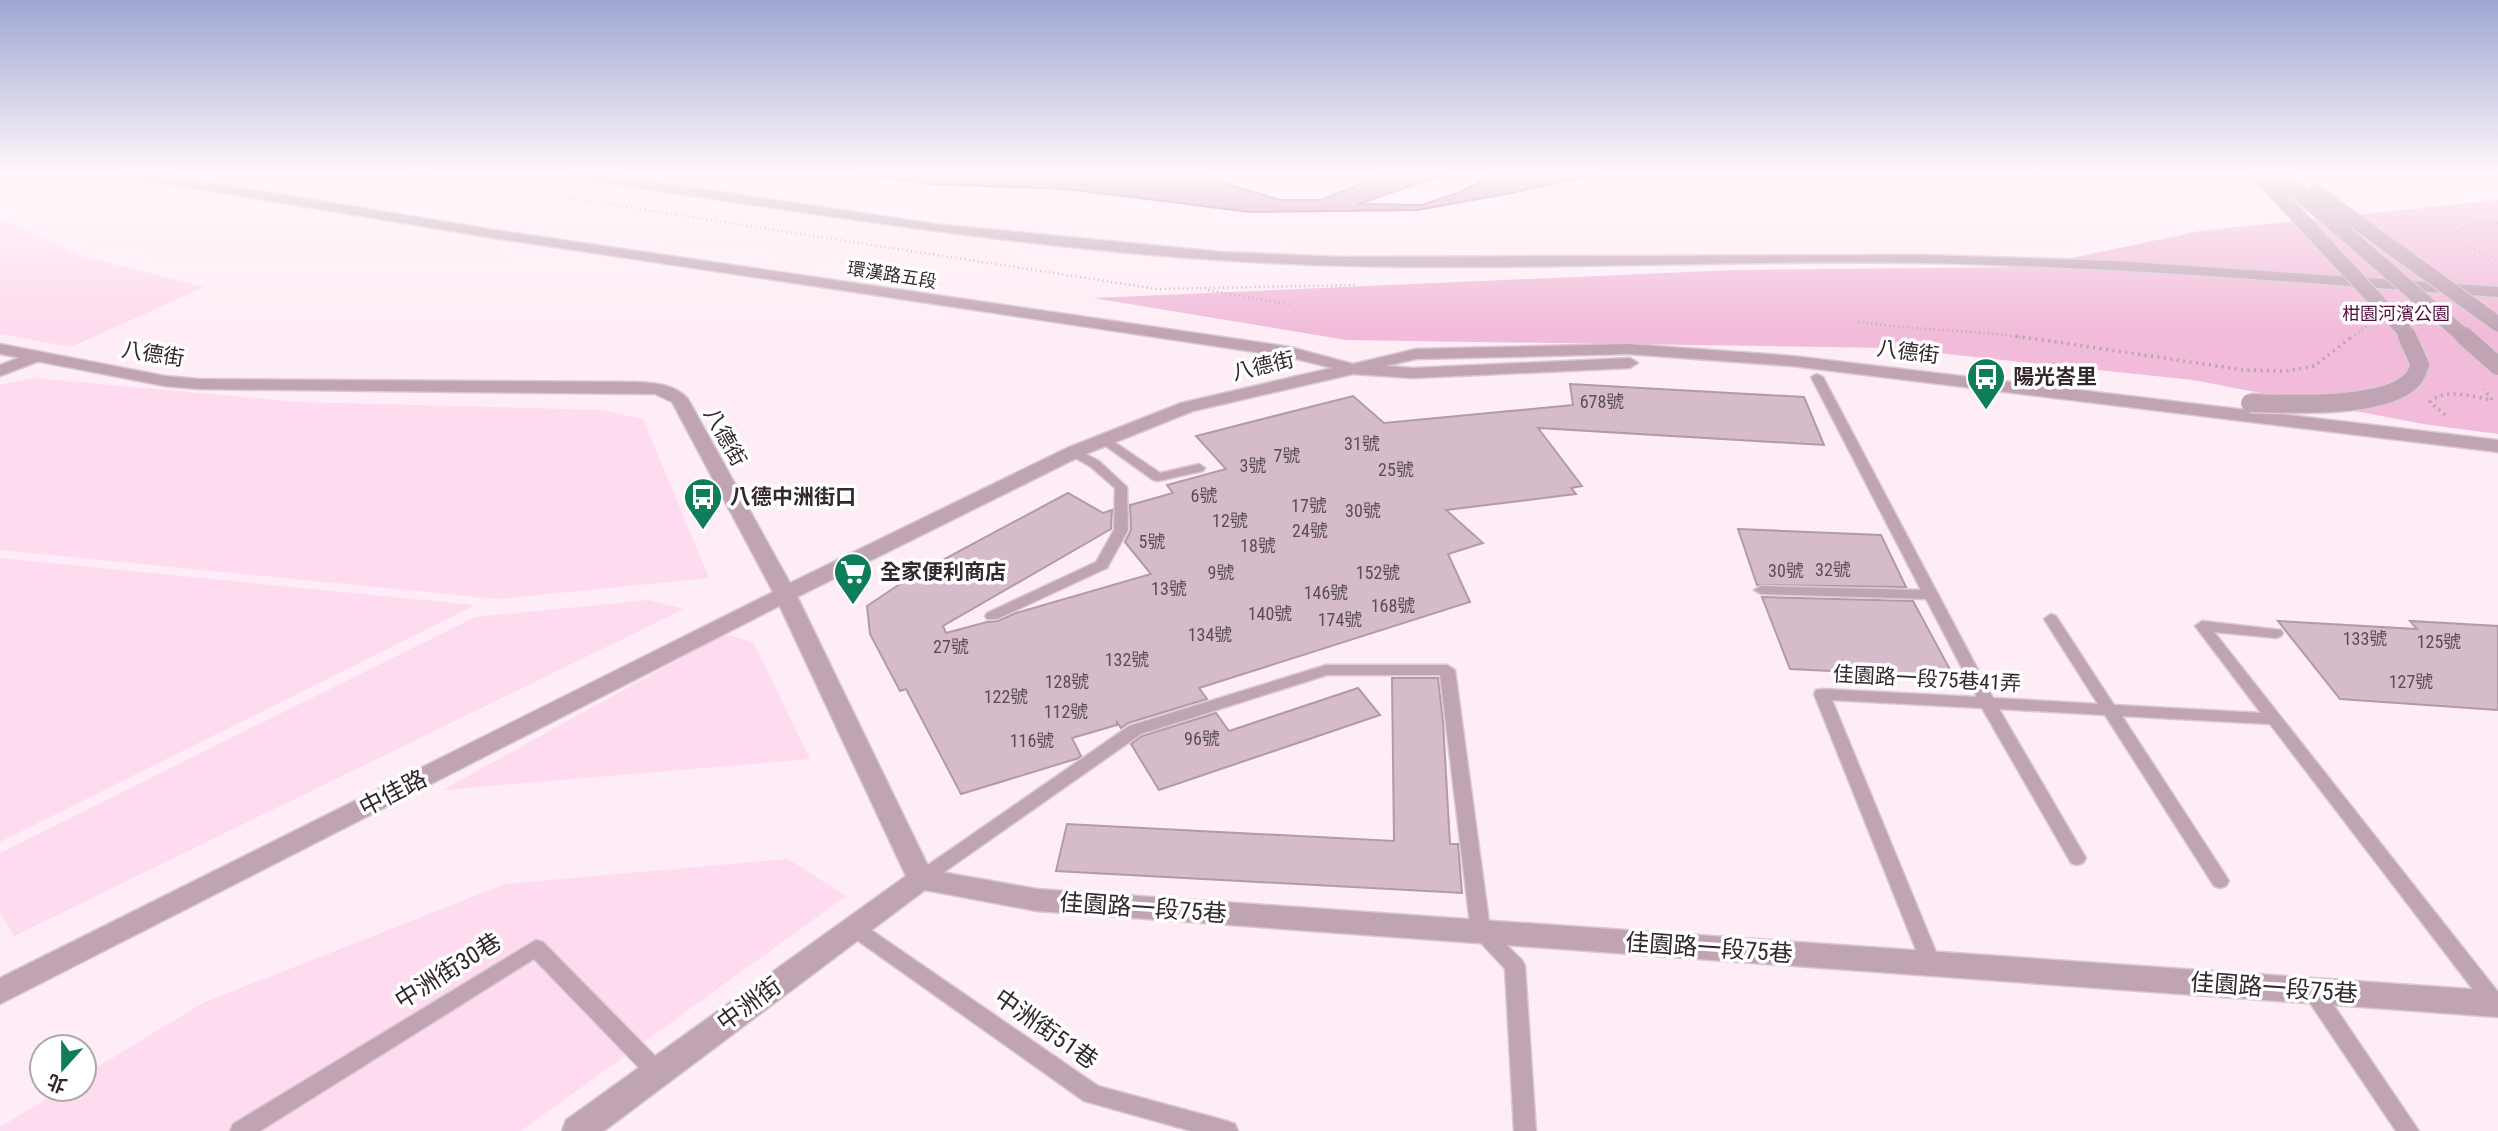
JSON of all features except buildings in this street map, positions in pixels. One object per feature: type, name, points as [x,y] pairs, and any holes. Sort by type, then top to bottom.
[{"type":"street","name":"環漢路五段","points":[[453,227],[1290,352],[1354,369]]},
{"type":"street","points":[[926,227],[1221,256],[1342,261],[1924,259],[2089,264],[2498,292]]},
{"type":"street","points":[[1628,349],[1728,347],[1838,356],[2250,403],[2311,404],[2367,398],[2395,391],[2412,380],[2420,365],[2403,329],[2307,227]]},
{"type":"street","points":[[2338,227],[2498,366]]},
{"type":"street","points":[[2363,227],[2498,324]]},
{"type":"street","name":"八德街","points":[[0,349],[165,381],[199,384],[635,387],[670,393],[679,399],[785,594],[1074,452],[1187,407],[1416,354],[1628,349],[1792,360],[2498,446]]},
{"type":"street","points":[[0,371],[36,356]]},
{"type":"street","name":"八德街","points":[[1354,369],[1413,373],[1640,363],[1817,377],[2498,459]]},
{"type":"street","points":[[785,594],[921,879]]},
{"type":"street","name":"中佳路","points":[[0,992],[785,594]]},
{"type":"street","name":"中洲街","points":[[578,1131],[921,879]]},
{"type":"street","name":"佳園路一段75巷","points":[[921,879],[1037,900],[2497,1004]]},
{"type":"lane","points":[[1817,377],[1988,704],[2077,858]]},
{"type":"lane","points":[[1104,439],[1158,477],[1199,468]]},
{"type":"lane","points":[[992,616],[1102,565],[1121,530],[1121,487],[1095,464],[1074,452]]},
{"type":"lane","points":[[1761,590],[1931,595]]},
{"type":"lane","points":[[2051,619],[2220,881]]},
{"type":"lane","points":[[2276,632],[2202,626],[2497,1004]]},
{"type":"lane","points":[[921,879],[1135,730],[1326,670],[1447,670],[1481,932],[1515,966],[1525,1131]]},
{"type":"lane","name":"佳園路一段75巷41弄","points":[[1931,964],[1822,694],[2275,719]]},
{"type":"lane","name":"中洲街51巷","points":[[854,928],[1092,1094],[1227,1131]]},
{"type":"lane","name":"中洲街30巷","points":[[241,1131],[536,948],[657,1072]]},
{"type":"lane","points":[[2313,991],[2408,1131]]},
{"type":"path","points":[[2468,227],[2458,231],[2468,247],[2498,260]]},
{"type":"path","points":[[1197,288],[1292,305]]},
{"type":"path","points":[[1858,321],[1893,327],[1985,332],[2219,367],[2286,371],[2314,366],[2378,317]]},
{"type":"path","points":[[2448,417],[2430,402],[2436,396],[2445,394],[2493,400],[2478,382]]},
{"type":"shaded area","points":[[0,227],[19,227],[81,256],[204,287],[71,347],[0,334]]},
{"type":"shaded area","points":[[33,378],[299,402],[602,410],[643,419],[709,578],[498,599],[0,550],[0,385]]},
{"type":"shaded area","points":[[0,558],[475,605],[0,842]]},
{"type":"shaded area","points":[[649,600],[684,609],[14,936],[0,912],[0,853],[475,617]]},
{"type":"shaded area","points":[[725,634],[753,642],[810,759],[443,790]]},
{"type":"shaded area","points":[[788,859],[846,896],[521,1131],[0,1131],[0,1127],[39,1103],[98,1103],[98,1067],[203,1003],[505,884]]},
{"type":"green space","name":"柑園河濱公園","points":[[2241,227],[2498,227],[2498,434],[2423,424],[2193,380],[1891,348],[1347,340],[1093,298],[1734,270],[2028,267],[2200,231]]},
{"type":"place","name":"陽光峇里","points":[[1986,411]]},
{"type":"place","name":"八德中洲街口","points":[[703,531]]},
{"type":"place","name":"全家便利商店","points":[[853,606]]}]
